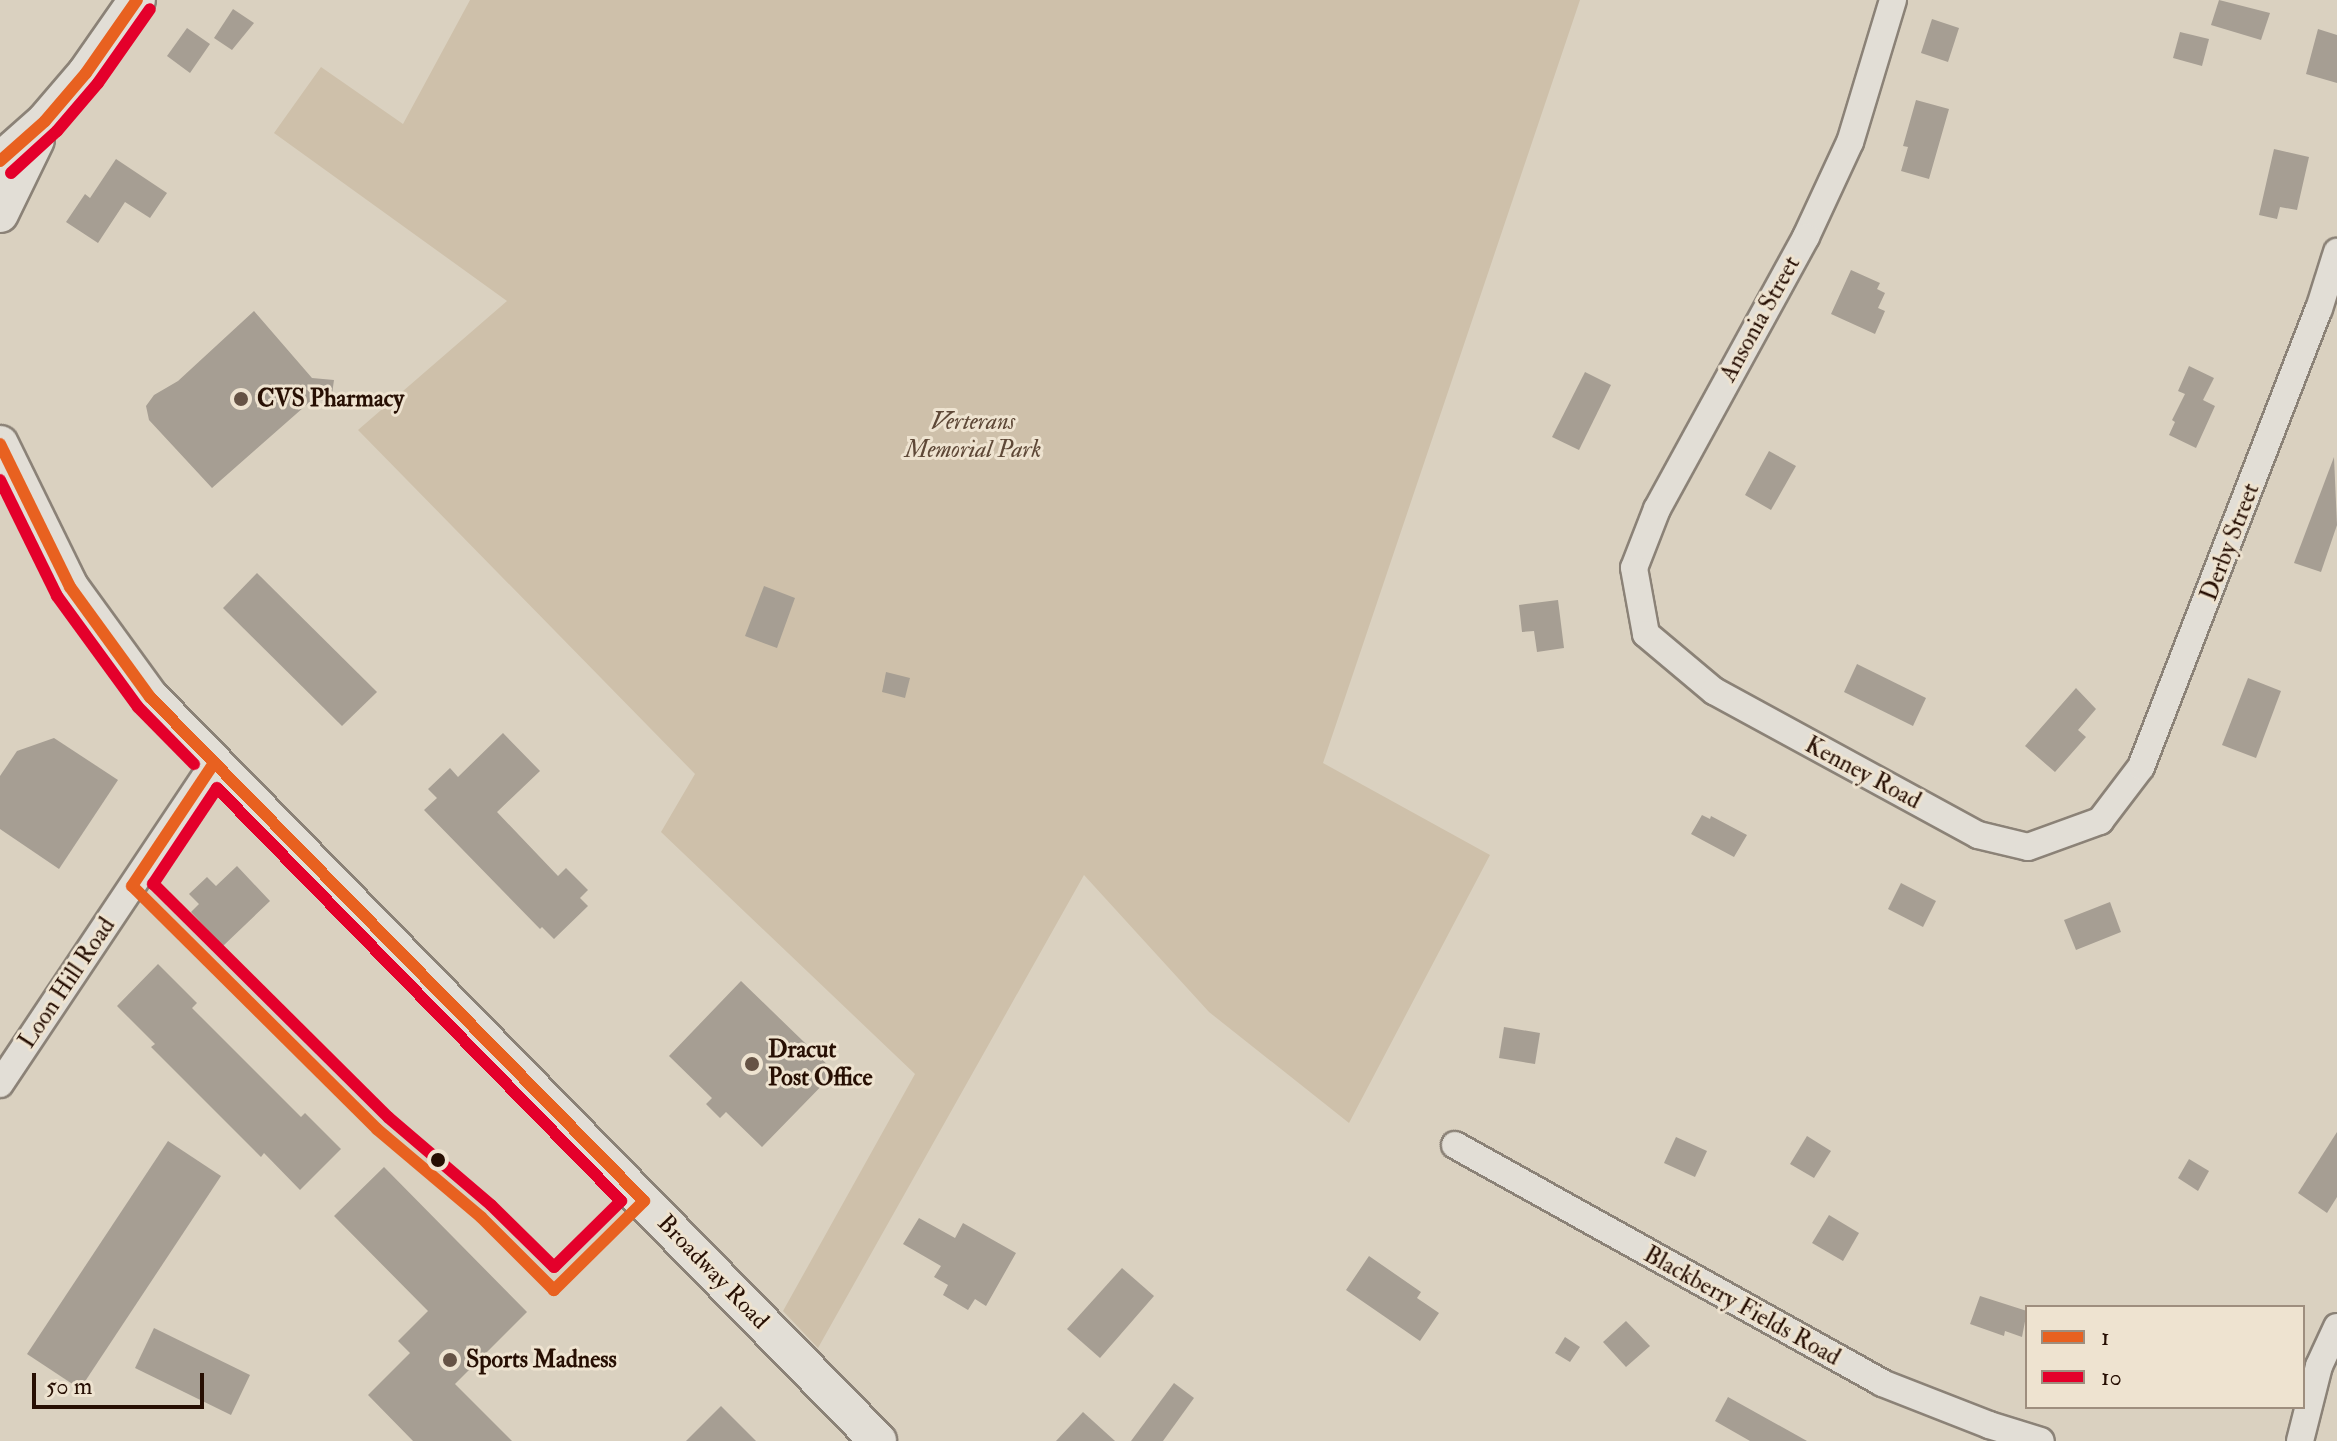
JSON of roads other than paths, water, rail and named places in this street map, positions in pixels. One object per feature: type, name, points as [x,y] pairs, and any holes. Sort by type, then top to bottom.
[{"type":"main road","points":[[0,161],[45,121],[86,73],[137,0]]},
{"type":"main road","points":[[0,214],[45,121]]},
{"type":"main road","name":"Broadway Road","points":[[0,444],[70,587],[150,697],[878,1441]]},
{"type":"street","name":"Ansonia Street","points":[[1646,634],[1634,568],[1657,509],[1806,237],[1850,142],[1893,0]]},
{"type":"street","name":"Derby Street","points":[[2100,821],[2141,767],[2153,739],[2319,309],[2337,252]]},
{"type":"street","name":"Kenney Road","points":[[1646,634],[1714,691],[1978,835],[2028,847],[2100,821]]},
{"type":"street","name":"Loon Hill Road","points":[[0,1084],[214,763]]},
{"type":"street","name":"Blackberry Fields Road","points":[[1455,1145],[1882,1383],[1989,1425],[2041,1441]]},
{"type":"street","points":[[2300,1441],[2319,1366],[2337,1327]]},
{"type":"place","name":"CVS Pharmacy","points":[[241,399]]},
{"type":"place","name":"Dracut Post Office","points":[[752,1064]]},
{"type":"place","name":"Sports Madness","points":[[450,1360]]},
{"type":"park label","name":"Verterans Memorial Park","points":[[973,436]]}]
